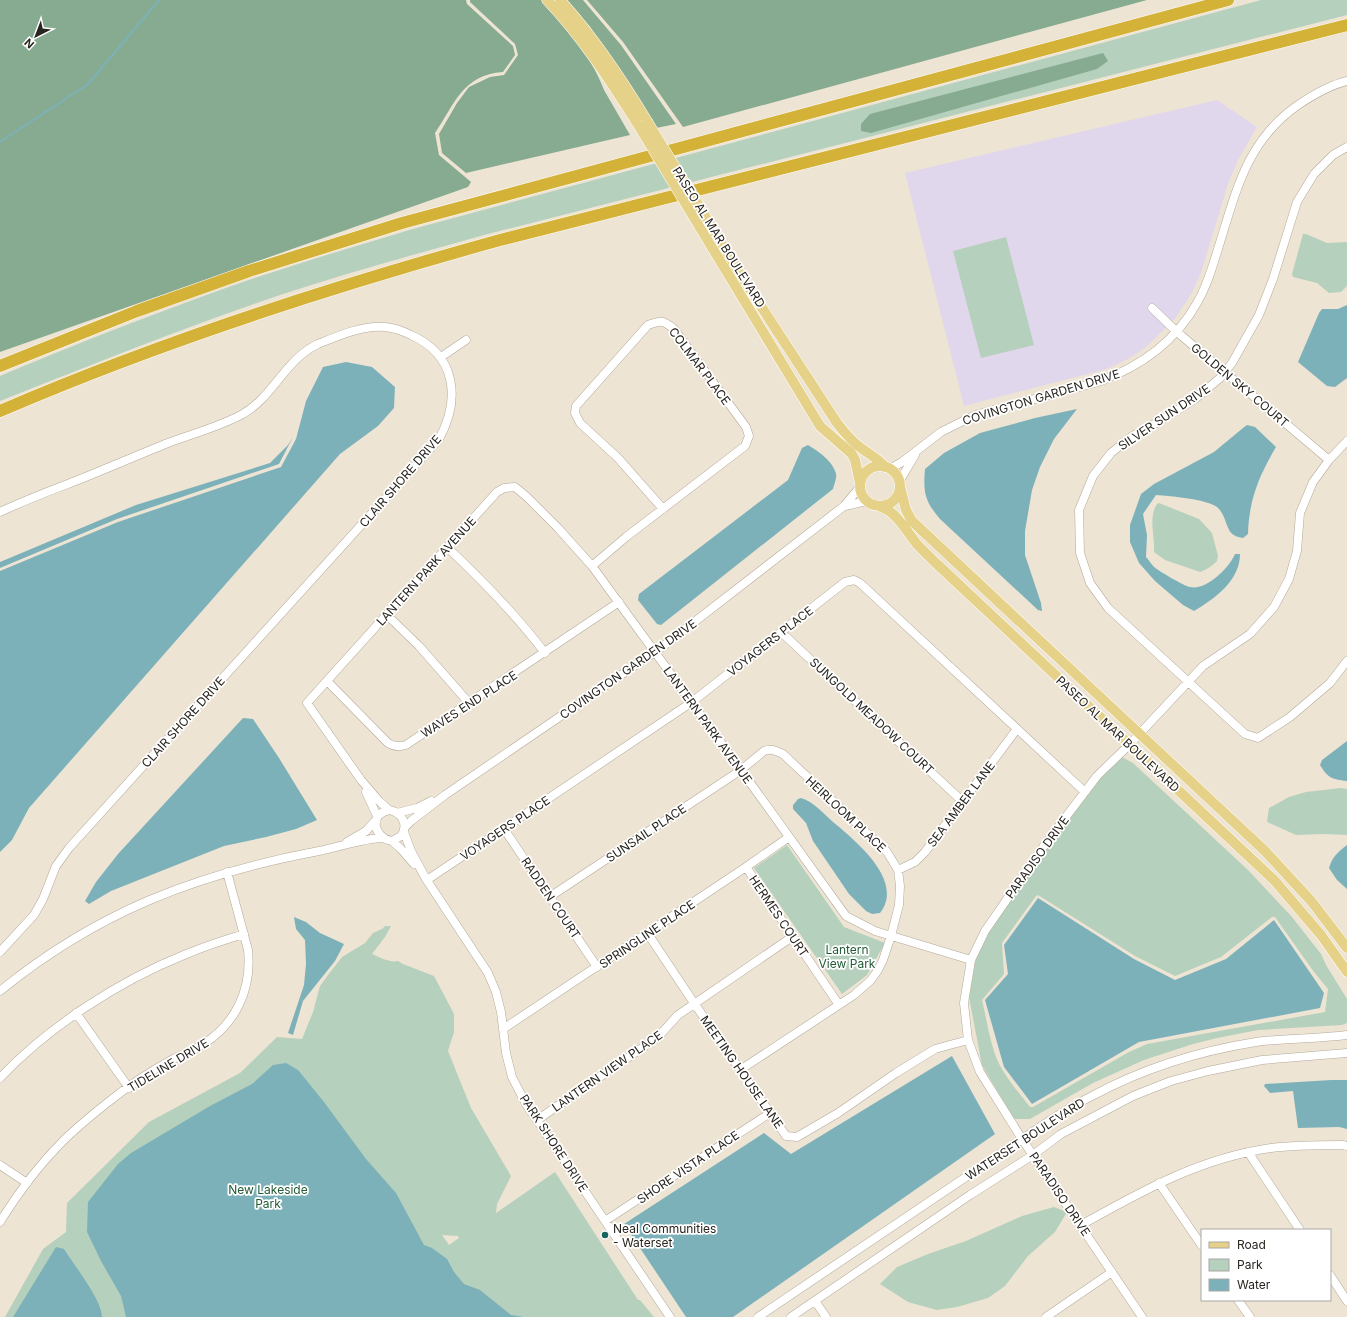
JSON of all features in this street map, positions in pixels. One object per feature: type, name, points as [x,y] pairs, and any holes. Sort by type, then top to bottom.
[{"type":"highway","points":[[0,366],[137,311],[249,271],[394,226],[1228,0]]},
{"type":"highway","points":[[0,411],[72,381],[183,339],[276,306],[405,267],[508,238],[1347,25]]},
{"type":"main road","name":"PASEO AL MAR BOULEVARD","points":[[547,0],[576,34],[611,81],[820,426],[846,448],[855,460],[860,485]]},
{"type":"main road","name":"PASEO AL MAR BOULEVARD","points":[[560,0],[603,52],[742,277],[837,423],[856,444],[888,468]]},
{"type":"main road","points":[[878,466],[888,468],[898,477],[900,485],[897,496],[893,501],[885,506],[874,505],[863,496],[860,485],[862,477],[869,470],[878,466]]},
{"type":"main road","name":"PASEO AL MAR BOULEVARD","points":[[900,485],[906,510],[912,521],[1265,851],[1286,872],[1312,902],[1347,948]]},
{"type":"main road","name":"PASEO AL MAR BOULEVARD","points":[[874,505],[886,508],[902,522],[917,544],[938,565],[1274,880],[1320,935],[1347,972]]},
{"type":"street","name":"COVINGTON GARDEN DRIVE","points":[[888,468],[919,450],[946,429],[975,415],[1098,382],[1126,371],[1153,354],[1177,332],[1188,318],[1203,293],[1240,180],[1256,149],[1265,136],[1290,112],[1319,92],[1347,81]]},
{"type":"street","name":"SILVER SUN DRIVE","points":[[1347,147],[1333,155],[1314,174],[1297,202],[1273,279],[1259,315],[1232,363],[1220,378],[1195,399],[1131,437],[1111,453],[1093,476],[1079,510],[1080,553],[1090,583],[1108,608],[1245,734],[1258,738],[1290,717],[1330,683],[1347,660]]},
{"type":"street","name":"GOLDEN SKY COURT","points":[[1152,308],[1177,332],[1329,460]]},
{"type":"street","name":"COLMAR PLACE","points":[[592,566],[626,537],[663,509],[744,446],[749,436],[746,427],[674,329],[665,322],[658,321],[648,325],[576,406],[575,413],[580,423],[618,458],[663,509]]},
{"type":"street","name":"CLAIR SHORE DRIVE","points":[[0,512],[166,444],[242,415],[263,398],[294,360],[317,345],[372,327],[397,329],[422,340],[441,357],[449,374],[452,393],[450,411],[446,427],[439,439],[69,848],[56,866],[43,899],[34,915],[0,952]]},
{"type":"street","points":[[441,357],[466,340]]},
{"type":"street","name":"PARADISO DRIVE","points":[[1142,1317],[1022,1139],[980,1072],[968,1040],[964,1003],[971,960],[985,931],[1043,847],[1097,776],[1130,744],[1203,666],[1250,634],[1274,607],[1289,579],[1297,550],[1300,513],[1313,482],[1329,460],[1347,441]]},
{"type":"street","name":"COVINGTON GARDEN DRIVE","points":[[900,485],[905,470],[919,450]]},
{"type":"street","name":"COVINGTON GARDEN DRIVE","points":[[388,840],[400,838],[411,821],[444,795],[655,652],[844,506],[860,485]]},
{"type":"street","name":"LANTERN PARK AVENUE","points":[[361,780],[307,702],[498,492],[504,488],[515,488],[527,497],[558,528],[592,566],[846,916],[875,931],[971,960]]},
{"type":"street","name":"COVINGTON GARDEN DRIVE","points":[[844,506],[862,502],[874,505]]},
{"type":"street","points":[[448,548],[506,605],[545,653]]},
{"type":"street","name":"VOYAGERS PLACE","points":[[425,877],[504,829],[692,702],[846,582],[854,580],[860,583],[1085,792]]},
{"type":"street","name":"WAVES END PLACE","points":[[327,681],[381,737],[393,746],[399,747],[406,745],[619,602]]},
{"type":"street","points":[[387,615],[419,646],[469,703]]},
{"type":"street","name":"SUNGOLD MEADOW COURT","points":[[781,632],[962,801]]},
{"type":"street","name":"SEA AMBER LANE","points":[[898,870],[915,862],[925,852],[1016,729]]},
{"type":"street","name":"HEIRLOOM PLACE","points":[[740,1070],[854,995],[871,980],[883,960],[891,936],[899,905],[900,886],[898,870],[887,852],[783,754],[769,749],[764,751],[741,770]]},
{"type":"street","name":"SUNSAIL PLACE","points":[[551,896],[741,770]]},
{"type":"street","points":[[361,780],[379,802],[389,810],[397,813],[403,819],[405,830]]},
{"type":"street","points":[[361,780],[376,818],[378,831],[388,840]]},
{"type":"street","name":"COVINGTON GARDEN DRIVE","points":[[397,813],[406,812],[444,795]]},
{"type":"street","points":[[336,847],[366,831],[383,811],[389,810]]},
{"type":"street","name":"RADDEN COURT","points":[[504,829],[551,896],[597,967]]},
{"type":"street","name":"PARK SHORE DRIVE","points":[[405,830],[411,851],[425,877],[488,974],[496,992],[501,1012],[506,1053],[512,1077],[526,1104],[670,1317]]},
{"type":"street","name":"SPRINGLINE PLACE","points":[[503,1029],[648,934],[789,837]]},
{"type":"street","points":[[0,992],[26,970],[60,946],[105,920],[164,893],[196,881],[284,857],[373,838],[388,840]]},
{"type":"street","name":"PARK SHORE DRIVE","points":[[388,840],[401,849],[425,877]]},
{"type":"street","name":"HERMES COURT","points":[[746,867],[839,1005]]},
{"type":"street","name":"TIDELINE DRIVE","points":[[0,1222],[27,1183],[63,1141],[108,1102],[151,1072],[200,1046],[221,1031],[232,1018],[241,1002],[247,984],[249,960],[244,934],[227,872]]},
{"type":"street","points":[[0,1078],[56,1028],[76,1013],[120,986],[160,965],[203,947],[244,934]]},
{"type":"street","name":"MEETING HOUSE LANE","points":[[648,934],[786,1136],[797,1137],[838,1113],[896,1073],[936,1049],[968,1040]]},
{"type":"street","name":"LANTERN VIEW PLACE","points":[[537,1120],[658,1037],[678,1015],[792,936]]},
{"type":"street","points":[[76,1013],[129,1088]]},
{"type":"street","name":"WATERSET BOULEVARD","points":[[758,1317],[1052,1119],[1092,1096],[1130,1078],[1169,1063],[1208,1052],[1257,1042],[1347,1035]]},
{"type":"street","name":"WATERSET BOULEVARD","points":[[791,1317],[970,1195],[1033,1155],[1061,1134],[1133,1096],[1171,1081],[1208,1071],[1262,1060],[1347,1053]]},
{"type":"street","name":"SHORE VISTA PLACE","points":[[606,1221],[770,1113]]},
{"type":"street","points":[[1081,1225],[1159,1183],[1200,1166],[1248,1152],[1271,1148],[1343,1144],[1347,1146]]},
{"type":"street","points":[[1248,1152],[1299,1229]]},
{"type":"street","points":[[0,1165],[27,1183]]},
{"type":"street","points":[[1159,1183],[1201,1245]]},
{"type":"street","points":[[1046,1317],[1112,1272]]},
{"type":"street","points":[[1331,1277],[1347,1301]]},
{"type":"street","points":[[815,1301],[826,1317]]},
{"type":"street","points":[[1239,1301],[1250,1317]]},
{"type":"shaded area","points":[[1217,100],[1257,127],[1238,160],[1228,184],[1201,273],[1192,293],[1174,320],[1145,348],[1128,359],[1107,369],[964,406],[905,173]]},
{"type":"green space","points":[[0,0],[466,0],[467,4],[513,46],[515,55],[503,72],[489,74],[469,85],[454,102],[435,133],[439,155],[471,182],[468,187],[0,352]]},
{"type":"green space","points":[[470,0],[541,0],[569,31],[586,54],[604,90],[630,135],[466,173],[442,153],[439,134],[457,103],[469,87],[490,77],[504,75],[518,55],[515,44],[470,2]]},
{"type":"green space","points":[[567,0],[583,0],[621,45],[676,124],[656,128],[590,27]]},
{"type":"green space","points":[[587,0],[1147,0],[683,127],[623,42]]},
{"type":"green space","points":[[1261,0],[1347,0],[1347,15],[484,235],[356,271],[280,295],[209,320],[0,401],[0,376],[167,310],[293,265],[413,229]]},
{"type":"green space","points":[[1103,53],[1108,61],[1097,69],[871,133],[861,131],[861,124],[870,114]]},
{"type":"green space","points":[[1303,234],[1327,243],[1347,242],[1347,286],[1341,292],[1329,293],[1317,283],[1293,277],[1292,274]]},
{"type":"green space","points":[[1006,237],[1034,345],[981,358],[953,251]]},
{"type":"green space","points":[[1159,503],[1199,519],[1212,533],[1218,556],[1217,561],[1209,568],[1200,572],[1165,560],[1154,552],[1152,521],[1154,509]]},
{"type":"green space","points":[[1122,757],[1133,763],[1248,870],[1292,917],[1321,954],[1347,999],[1347,1023],[1342,1025],[1258,1030],[1193,1044],[1144,1060],[1093,1083],[1030,1119],[1014,1119],[982,1065],[969,997],[976,958],[988,933],[1046,849],[1099,779]],"holes":[[[1038,895],[1135,956],[1175,976],[1221,957],[1272,917],[1275,917],[1328,989],[1325,1012],[1147,1044],[1129,1052],[1033,1107],[1030,1107],[1008,1079],[998,1062],[992,1045],[982,1000],[1004,974],[1002,943]]]},
{"type":"green space","points":[[1341,788],[1347,789],[1347,835],[1296,835],[1267,822],[1269,808],[1289,797],[1306,792]]},
{"type":"green space","name":"Lantern View Park","points":[[787,845],[844,927],[885,943],[867,975],[842,994],[754,868]]},
{"type":"green space","name":"New Lakeside Park","points":[[385,926],[391,926],[385,937],[372,954],[388,960],[398,961],[434,976],[454,1014],[454,1032],[448,1051],[471,1108],[511,1176],[497,1204],[496,1213],[555,1172],[638,1300],[640,1300],[654,1317],[5,1317],[43,1249],[66,1232],[67,1203],[149,1122],[240,1073],[277,1037],[302,1039],[313,1012],[320,986],[328,975],[342,957],[365,943],[373,933]],"holes":[[[442,1235],[458,1236],[459,1238],[449,1245]]]},
{"type":"green space","points":[[1054,1207],[1067,1212],[1055,1232],[1028,1256],[1005,1286],[988,1298],[957,1307],[937,1310],[908,1302],[880,1284],[897,1267],[928,1254],[966,1241],[1022,1216]]},
{"type":"water","points":[[1347,305],[1347,378],[1335,387],[1327,386],[1298,362],[1322,309],[1338,309]]},
{"type":"water","points":[[346,362],[372,367],[395,387],[394,408],[378,426],[340,454],[29,808],[12,840],[0,852],[0,571],[118,522],[281,467],[296,439],[306,401],[323,367]]},
{"type":"water","points":[[1077,409],[1054,439],[1040,467],[1032,490],[1025,531],[1025,555],[1041,603],[1042,611],[1038,610],[940,519],[931,507],[926,496],[924,484],[925,469],[944,453],[980,433],[1035,418]]},
{"type":"water","points":[[1247,425],[1255,427],[1276,447],[1256,488],[1250,510],[1248,534],[1243,538],[1235,536],[1229,530],[1220,510],[1217,507],[1197,500],[1156,495],[1143,514],[1147,535],[1146,557],[1157,569],[1187,586],[1203,586],[1210,582],[1228,566],[1235,554],[1240,554],[1236,573],[1231,581],[1210,601],[1194,611],[1183,605],[1155,581],[1139,563],[1130,542],[1130,525],[1141,494],[1154,484],[1214,452]]},
{"type":"water","points":[[293,437],[279,464],[117,519],[0,568],[0,562],[136,505],[270,463],[288,445]]},
{"type":"water","points":[[808,445],[825,457],[832,465],[836,474],[833,489],[661,625],[657,624],[638,600],[639,594],[788,480],[802,448]]},
{"type":"water","points":[[243,718],[253,719],[317,820],[296,829],[224,846],[111,891],[89,904],[85,901],[96,882],[118,854]]},
{"type":"water","points":[[1347,741],[1347,781],[1330,777],[1325,773],[1320,765],[1322,760]]},
{"type":"water","points":[[801,798],[818,808],[854,840],[874,863],[882,875],[886,888],[886,901],[880,913],[872,914],[866,911],[849,894],[813,841],[806,823],[793,809],[793,805],[798,799]]},
{"type":"water","points":[[1347,845],[1347,889],[1337,880],[1329,868],[1336,855]]},
{"type":"water","points":[[1038,898],[1134,959],[1175,980],[1226,959],[1274,920],[1324,993],[1320,1008],[1139,1042],[1032,1104],[1004,1067],[985,1000],[1008,974],[1004,945]]},
{"type":"water","points":[[294,917],[306,922],[320,933],[344,944],[335,961],[303,1001],[293,1035],[288,1033],[304,985],[306,964],[305,940],[296,929]]},
{"type":"water","points":[[952,1056],[995,1134],[733,1317],[686,1317],[624,1224],[764,1133],[791,1154]]},
{"type":"water","name":"New Lakeside Park","points":[[286,1063],[298,1070],[324,1102],[366,1159],[396,1193],[424,1245],[432,1248],[447,1259],[454,1272],[464,1284],[480,1290],[511,1315],[524,1317],[126,1317],[121,1296],[101,1261],[87,1232],[88,1202],[118,1164],[131,1153],[210,1106],[252,1084],[273,1065]]},
{"type":"water","points":[[1347,1080],[1347,1129],[1339,1127],[1298,1128],[1293,1091],[1270,1093],[1264,1086],[1265,1084]]},
{"type":"water","points":[[56,1247],[64,1249],[93,1292],[101,1310],[102,1317],[13,1317]]},
{"type":"waterway","points":[[0,142],[88,84],[159,0]]},
{"type":"place","name":"Neal Communities - Waterset","points":[[605,1235]]}]
